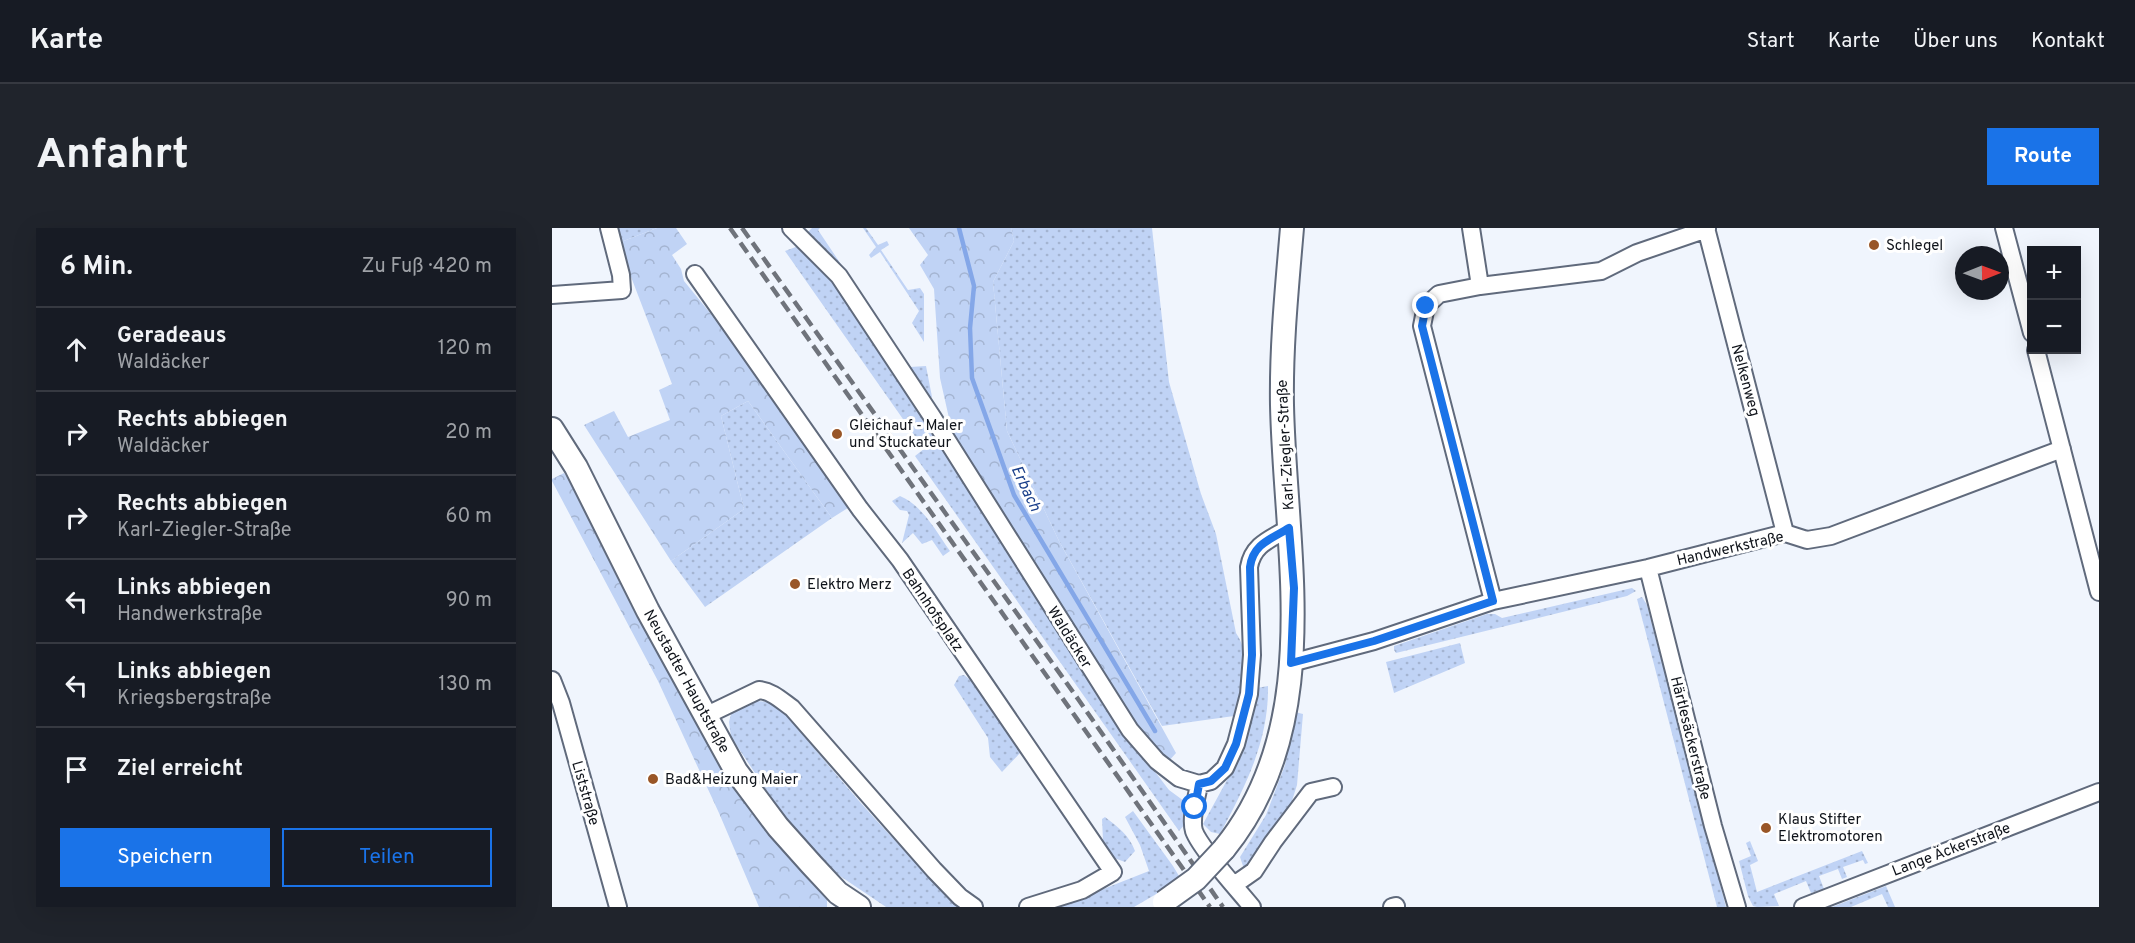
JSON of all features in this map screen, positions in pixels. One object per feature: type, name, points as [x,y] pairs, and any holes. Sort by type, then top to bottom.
[{"type":"street","points":[[552,295],[622,290],[621,275],[609,228]]},
{"type":"street","name":"Waldäcker","points":[[791,228],[839,276],[933,418],[1130,730],[1157,761],[1179,777],[1199,784]]},
{"type":"street","name":"Karl-Ziegler-Straße","points":[[1161,905],[1196,879],[1238,832],[1267,777],[1284,712],[1291,663],[1294,588],[1284,439],[1282,355],[1292,228]]},
{"type":"street","points":[[1471,228],[1480,286]]},
{"type":"street","points":[[1493,601],[1422,326],[1426,306],[1439,294],[1480,286],[1601,271],[1637,253],[1706,228]]},
{"type":"street","name":"Nelkenweg","points":[[1706,228],[1785,533]]},
{"type":"street","points":[[2004,228],[2027,317]]},
{"type":"street","name":"Bahnhofsplatz","points":[[695,274],[860,509],[900,560],[1113,872],[1082,890],[1028,907]]},
{"type":"street","points":[[2037,354],[2099,592]]},
{"type":"street","name":"Neustadter Hauptstraße","points":[[552,429],[576,467],[648,611],[707,715],[735,771],[778,827],[838,893],[859,907]]},
{"type":"street","name":"Handwerkstraße","points":[[1291,663],[1374,641],[1493,601],[1648,568],[1785,533],[1807,540],[1831,536],[2062,449]]},
{"type":"street","points":[[1252,907],[1194,832],[1193,819],[1199,784],[1211,781],[1225,768],[1236,744],[1249,694],[1252,655],[1251,556],[1258,547],[1289,528]]},
{"type":"street","name":"Härtlesäckerstraße","points":[[1648,568],[1713,826],[1737,907]]},
{"type":"street","name":"Liststraße","points":[[552,680],[561,703],[618,907]]},
{"type":"street","points":[[707,715],[759,690],[767,690],[774,695],[792,708],[934,870],[960,897],[975,907]]},
{"type":"street","points":[[1234,885],[1254,871],[1311,792],[1333,787]]},
{"type":"street","name":"Lange Äckerstraße","points":[[1803,907],[2099,792]]},
{"type":"green space","points":[[617,228],[657,228],[621,242]]},
{"type":"green space","points":[[657,228],[676,228],[687,244],[672,255],[681,269],[684,281],[728,335],[851,506],[832,518],[748,401],[721,416],[744,509],[671,561],[584,425],[614,411],[628,437],[670,420],[659,390],[672,384],[628,269],[621,242]]},
{"type":"green space","points":[[812,228],[820,228],[818,230],[910,367],[926,366],[932,397],[930,399],[809,238],[808,232]]},
{"type":"green space","points":[[863,228],[866,228],[878,245],[887,241],[889,245],[881,250],[908,290],[920,288],[924,294],[924,342],[912,323],[919,311],[880,252],[871,258],[869,255],[876,247]]},
{"type":"green space","points":[[909,228],[1011,228],[1014,241],[993,282],[1007,431],[1059,541],[1176,753],[1168,762],[1130,723],[953,436],[940,378],[934,289],[920,265],[928,255]]},
{"type":"green space","points":[[1011,228],[1152,228],[1169,382],[1201,494],[1216,534],[1236,633],[1244,652],[1244,674],[1234,716],[1162,726],[1059,541],[1007,431],[993,282],[1014,241]]},
{"type":"green space","points":[[801,245],[825,271],[874,341],[1146,760],[1169,790],[1184,801],[1186,823],[1179,831],[915,456],[924,449],[785,251]]},
{"type":"green space","points":[[748,401],[832,518],[705,607],[671,561],[744,509],[721,416]]},
{"type":"green space","points":[[564,473],[586,502],[629,588],[827,893],[827,907],[759,907],[719,813],[658,681],[552,481]]},
{"type":"green space","points":[[900,496],[922,512],[950,551],[943,556],[932,540],[922,544],[913,533],[902,543],[909,515],[907,511],[900,510],[892,501]]},
{"type":"green space","points":[[1632,588],[1636,591],[1627,596],[1396,653],[1394,650],[1394,646],[1487,614],[1495,614],[1502,618]]},
{"type":"green space","points":[[1642,597],[1647,605],[1726,907],[1717,907],[1637,599]]},
{"type":"green space","points":[[1460,643],[1465,663],[1394,693],[1386,662]]},
{"type":"green space","points":[[964,675],[972,681],[1021,752],[1002,772],[990,757],[988,738],[954,685],[959,676]]},
{"type":"green space","points":[[1268,686],[1264,726],[1254,763],[1220,834],[1211,832],[1203,824],[1244,749],[1257,688]]},
{"type":"green space","points":[[756,701],[770,702],[781,709],[892,837],[940,885],[966,907],[886,907],[840,876],[824,861],[779,809],[731,737],[729,722],[731,714],[738,707]]},
{"type":"green space","points":[[1295,712],[1303,714],[1297,785],[1291,804],[1262,852],[1244,869],[1240,857],[1266,815],[1285,765]]},
{"type":"green space","points":[[1133,811],[1179,876],[1158,893],[1134,907],[1051,907],[1073,901],[1149,871],[1140,845],[1125,817]]},
{"type":"green space","points":[[1105,817],[1123,832],[1133,845],[1135,851],[1125,862],[1114,858],[1103,840],[1102,819]]},
{"type":"green space","points":[[1750,841],[1758,861],[1750,865],[1757,892],[1862,851],[1868,863],[1865,864],[1863,860],[1843,867],[1847,877],[1842,879],[1838,869],[1819,876],[1824,889],[1811,893],[1806,881],[1774,894],[1779,906],[1757,907],[1753,906],[1748,896],[1739,861],[1751,856],[1746,843]]},
{"type":"green space","points":[[1886,886],[1895,907],[1888,907],[1882,894],[1851,907],[1832,907]]},
{"type":"waterway","name":"Erbach","points":[[959,228],[974,286],[970,328],[972,378],[1014,495],[1155,731]]},
{"type":"railway","points":[[730,228],[1210,907]]},
{"type":"railway","points":[[742,228],[1078,699],[1223,907]]},
{"type":"place","name":"Schlegel","points":[[1874,245]]},
{"type":"place","name":"Gleichauf - Maler und Stuckateur","points":[[837,434]]},
{"type":"place","name":"Elektro Merz","points":[[795,584]]},
{"type":"place","name":"Bad&Heizung Maier","points":[[653,779]]},
{"type":"place","name":"Klaus Stifter Elektromotoren","points":[[1766,828]]},
{"type":"route","points":[[1195,807],[1199,784],[1211,781],[1225,768],[1236,744],[1249,694],[1252,655],[1250,567],[1251,556],[1258,547],[1289,528],[1294,588],[1291,663],[1374,641],[1493,601],[1422,326],[1426,306]]}]
